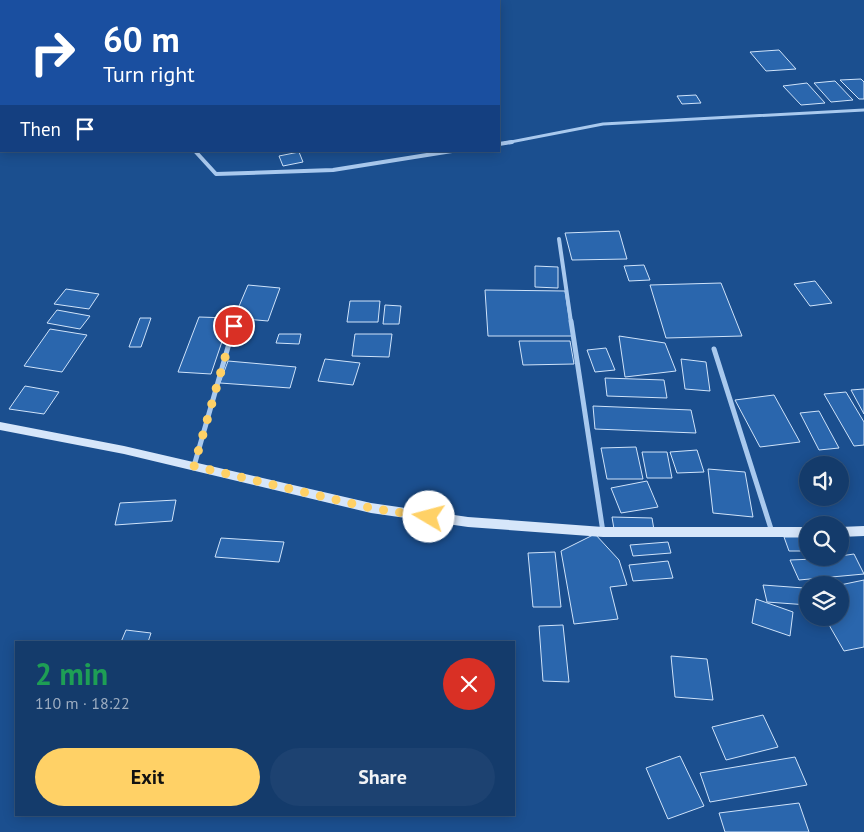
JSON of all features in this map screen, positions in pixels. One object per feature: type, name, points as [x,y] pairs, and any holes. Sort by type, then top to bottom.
[{"type":"main road","points":[[0,426],[124,450],[371,508],[468,522],[603,532],[799,532]]},
{"type":"main road","points":[[849,532],[864,531]]},
{"type":"street","points":[[500,144],[603,124],[864,110]]},
{"type":"street","points":[[196,152],[216,174],[333,170],[446,152]]},
{"type":"street","points":[[559,239],[603,532]]},
{"type":"street","points":[[194,466],[234,326]]},
{"type":"street","points":[[714,349],[772,532]]},
{"type":"building","points":[[779,50],[796,69],[766,71],[750,52]]},
{"type":"building","points":[[861,79],[864,82],[864,99],[859,99],[840,80]]},
{"type":"building","points":[[835,81],[853,100],[831,102],[814,83]]},
{"type":"building","points":[[807,83],[825,103],[801,105],[783,86]]},
{"type":"building","points":[[696,95],[701,103],[682,104],[677,96]]},
{"type":"building","points":[[299,152],[303,162],[283,166],[279,156]]},
{"type":"building","points":[[619,231],[627,259],[572,260],[565,233]]},
{"type":"building","points":[[644,265],[650,280],[629,281],[624,266]]},
{"type":"building","points":[[535,266],[558,267],[558,288],[535,287]]},
{"type":"building","points":[[815,281],[832,303],[810,306],[794,284]]},
{"type":"building","points":[[721,283],[742,336],[666,338],[650,285]]},
{"type":"building","points":[[248,285],[280,288],[268,321],[234,318]]},
{"type":"building","points":[[66,289],[99,294],[89,309],[54,304]]},
{"type":"building","points":[[485,290],[565,291],[572,336],[488,336]]},
{"type":"building","points":[[350,301],[380,301],[378,322],[347,322]]},
{"type":"building","points":[[385,305],[401,306],[399,324],[383,324]]},
{"type":"building","points":[[57,310],[90,316],[80,329],[47,323]]},
{"type":"building","points":[[199,317],[230,318],[211,374],[178,372]]},
{"type":"building","points":[[140,318],[151,318],[141,347],[129,347]]},
{"type":"building","points":[[50,329],[87,335],[62,372],[24,366]]},
{"type":"building","points":[[279,334],[301,334],[299,344],[276,343]]},
{"type":"building","points":[[355,334],[392,334],[389,357],[352,356]]},
{"type":"building","points":[[619,336],[665,343],[676,371],[625,377]]},
{"type":"building","points":[[519,341],[570,341],[574,364],[523,365]]},
{"type":"building","points":[[606,348],[615,370],[595,372],[587,350]]},
{"type":"building","points":[[325,359],[360,363],[353,385],[318,381]]},
{"type":"building","points":[[681,359],[706,362],[710,391],[685,389]]},
{"type":"building","points":[[228,361],[296,367],[290,388],[220,383]]},
{"type":"building","points":[[605,378],[664,380],[667,398],[607,396]]},
{"type":"building","points":[[25,386],[59,392],[44,414],[9,409]]},
{"type":"building","points":[[864,389],[864,414],[851,390]]},
{"type":"building","points":[[846,392],[864,422],[864,445],[854,446],[824,394]]},
{"type":"building","points":[[774,395],[800,442],[760,447],[735,400]]},
{"type":"building","points":[[593,406],[691,410],[696,433],[595,429]]},
{"type":"building","points":[[819,411],[839,448],[819,450],[800,413]]},
{"type":"building","points":[[636,447],[643,479],[607,479],[601,448]]},
{"type":"building","points":[[697,450],[704,472],[677,473],[670,452]]},
{"type":"building","points":[[642,452],[667,452],[672,478],[647,478]]},
{"type":"building","points":[[708,469],[745,472],[753,517],[713,513]]},
{"type":"building","points":[[647,481],[658,507],[621,513],[611,488]]},
{"type":"building","points":[[176,500],[172,521],[115,525],[120,503]]},
{"type":"building","points":[[612,517],[652,518],[654,530],[614,529]]},
{"type":"building","points":[[595,534],[619,560],[627,585],[610,587],[618,619],[574,624],[561,551]]},
{"type":"building","points":[[784,537],[799,537],[799,551],[789,551]]},
{"type":"building","points":[[221,538],[284,542],[279,562],[215,557]]},
{"type":"building","points":[[668,542],[671,553],[633,556],[630,545]]},
{"type":"building","points":[[555,552],[561,607],[533,607],[528,553]]},
{"type":"building","points":[[854,554],[864,574],[799,576],[799,580],[790,560],[799,560],[799,566],[849,566],[849,555]]},
{"type":"building","points":[[668,561],[673,578],[633,581],[629,565]]},
{"type":"building","points":[[864,580],[864,647],[844,651],[830,626],[849,626],[849,583]]},
{"type":"building","points":[[763,585],[799,588],[799,604],[767,602]]},
{"type":"building","points":[[756,599],[793,612],[790,636],[752,623]]},
{"type":"building","points":[[563,625],[569,682],[543,681],[539,626]]},
{"type":"building","points":[[126,630],[151,633],[148,641],[121,641]]},
{"type":"building","points":[[671,656],[707,659],[713,700],[675,697]]},
{"type":"building","points":[[763,715],[778,747],[726,760],[712,727]]},
{"type":"building","points":[[680,756],[704,806],[668,819],[646,768]]},
{"type":"building","points":[[795,757],[807,785],[710,802],[700,773]]},
{"type":"building","points":[[799,803],[809,832],[725,832],[719,813]]},
{"type":"route","points":[[234,326],[194,466],[371,508],[429,517]]}]
